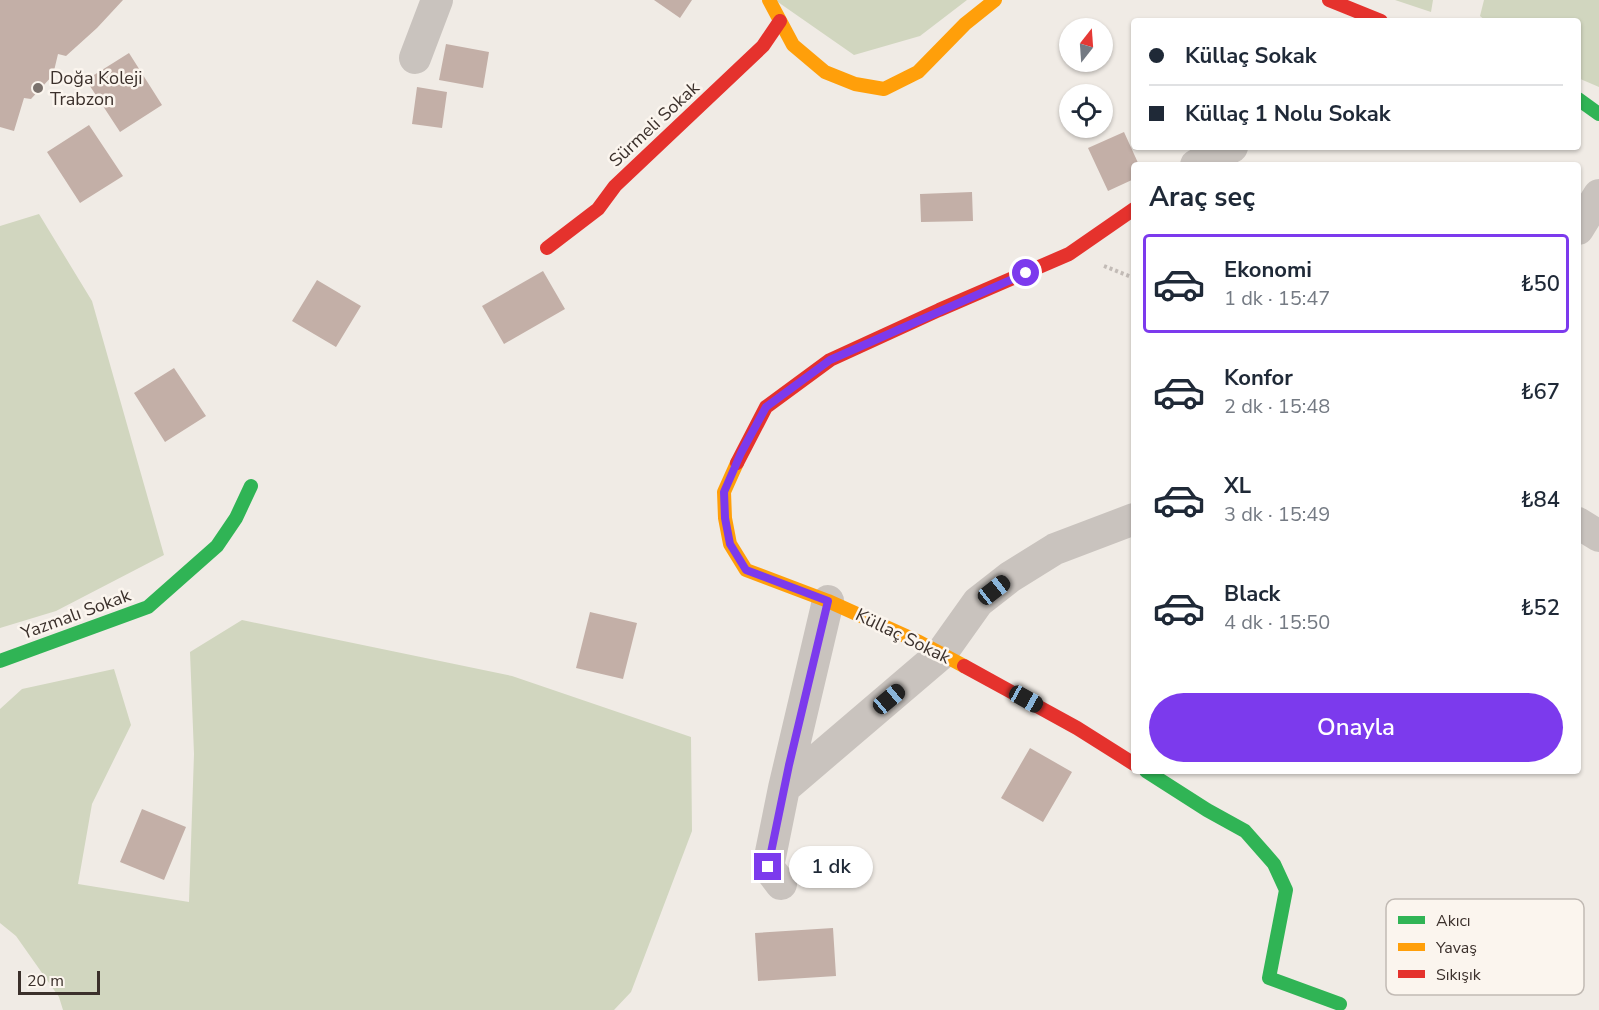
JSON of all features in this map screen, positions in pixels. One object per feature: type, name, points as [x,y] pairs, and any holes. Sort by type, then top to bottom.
[{"type":"street","points":[[415,57],[437,0]]},
{"type":"street","points":[[769,0],[793,45],[825,72],[855,84],[884,89],[918,72],[965,24],[994,0]]},
{"type":"street","points":[[1329,0],[1374,18]]},
{"type":"street","name":"Sürmeli Sokak","points":[[547,248],[598,209],[615,186],[763,46],[780,21]]},
{"type":"street","points":[[1581,101],[1599,114]]},
{"type":"street","points":[[1202,162],[1226,150]]},
{"type":"street","points":[[1581,224],[1599,195]]},
{"type":"street","name":"Küllaç Sokak","points":[[1131,210],[1070,254],[830,360],[766,407],[741,453],[724,492],[725,518],[730,544],[746,570],[828,601],[941,654],[1077,728],[1131,762]]},
{"type":"street","name":"Yazmalı Sokak","points":[[0,661],[148,607],[217,546],[236,518],[250,486]]},
{"type":"street","points":[[784,788],[941,654],[978,602],[1010,577],[1055,549],[1131,520]]},
{"type":"street","points":[[1581,525],[1599,536]]},
{"type":"street","points":[[781,884],[768,867],[828,601]]},
{"type":"street","points":[[1151,774],[1245,831],[1274,864],[1286,890],[1269,978],[1340,1004]]},
{"type":"green space","points":[[775,0],[967,0],[920,36],[854,55]]},
{"type":"green space","points":[[1395,0],[1433,0],[1431,12]]},
{"type":"green space","points":[[1484,0],[1599,0],[1599,87],[1581,79],[1581,18],[1482,18],[1480,16]]},
{"type":"green space","points":[[39,214],[92,301],[164,555],[56,611],[0,628],[0,226]]},
{"type":"green space","points":[[242,620],[512,676],[691,737],[692,831],[631,992],[614,1010],[63,1010],[59,997],[16,936],[0,923],[0,709],[22,689],[114,669],[131,725],[92,804],[78,884],[189,902],[194,754],[190,652]]},
{"type":"building","points":[[0,0],[123,0],[66,56],[58,54],[53,75],[31,99],[24,98],[14,131],[0,127]]},
{"type":"building","points":[[654,0],[692,0],[680,18]]},
{"type":"building","points":[[446,44],[489,52],[483,88],[439,80]]},
{"type":"building","points":[[129,53],[162,105],[120,132],[86,80]]},
{"type":"building","points":[[417,87],[447,92],[442,128],[412,124]]},
{"type":"building","points":[[89,125],[123,176],[80,203],[47,152]]},
{"type":"building","points":[[1124,132],[1138,162],[1131,162],[1131,180],[1108,191],[1088,148]]},
{"type":"building","points":[[972,192],[973,221],[921,222],[920,194]]},
{"type":"building","points":[[543,271],[565,309],[504,344],[482,306]]},
{"type":"building","points":[[317,280],[361,306],[336,347],[292,321]]},
{"type":"building","points":[[174,368],[206,416],[165,442],[134,393]]},
{"type":"building","points":[[590,612],[637,623],[623,679],[576,668]]},
{"type":"building","points":[[1030,748],[1072,772],[1043,822],[1001,798]]},
{"type":"building","points":[[142,809],[186,827],[164,880],[120,862]]},
{"type":"building","points":[[833,928],[836,976],[758,981],[755,933]]},
{"type":"traffic: fast","points":[[1581,101],[1599,114]]},
{"type":"traffic: fast","points":[[0,661],[148,607],[217,546],[236,518],[251,486]]},
{"type":"traffic: fast","points":[[1151,774],[1245,831],[1274,864],[1286,890],[1269,978],[1340,1004]]},
{"type":"traffic: slow","points":[[769,0],[793,45],[825,72],[855,84],[884,89],[918,72],[965,24],[995,0]]},
{"type":"traffic: slow","points":[[737,463],[724,492],[725,518],[730,544],[746,570],[828,601],[919,642],[964,666]]},
{"type":"traffic: jam","points":[[1329,0],[1374,18]]},
{"type":"traffic: jam","points":[[547,248],[598,209],[615,186],[763,46],[780,21]]},
{"type":"traffic: jam","points":[[737,463],[766,407],[830,360],[1069,254],[1131,211]]},
{"type":"traffic: jam","points":[[964,666],[1077,728],[1131,762]]},
{"type":"place","name":"Doğa Koleji Trabzon","points":[[38,88]]},
{"type":"route","points":[[768,867],[789,765],[828,601],[746,570],[730,544],[725,518],[724,492],[741,453],[766,407],[798,382],[830,360],[1026,273]]}]
